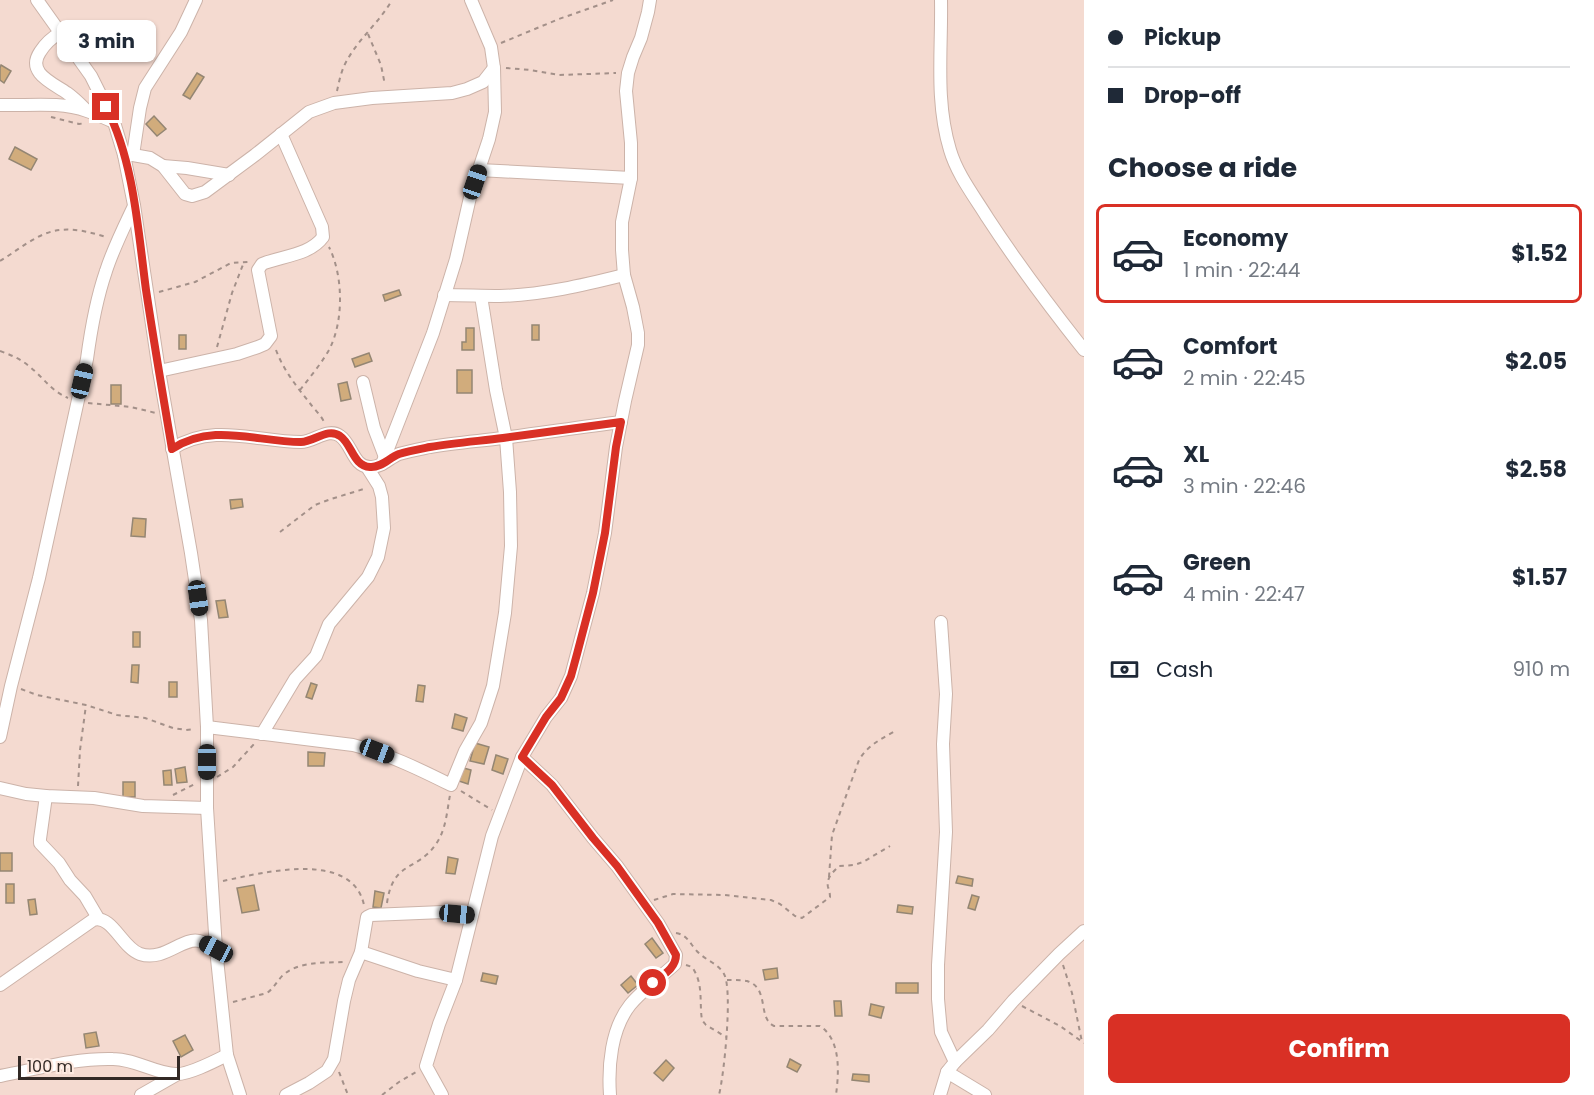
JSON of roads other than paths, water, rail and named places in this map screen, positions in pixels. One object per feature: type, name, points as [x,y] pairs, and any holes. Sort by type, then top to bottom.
[{"type":"street","points":[[37,0],[91,76],[129,155],[147,295],[201,620],[207,727],[207,808],[216,949],[227,1055],[240,1095]]},
{"type":"street","points":[[129,155],[145,88],[181,32],[196,0]]},
{"type":"street","points":[[384,460],[433,333],[456,259],[471,193],[489,139],[495,112],[491,47],[471,0]]},
{"type":"street","points":[[442,1095],[426,1066],[456,980],[492,836],[522,757],[546,717],[561,698],[571,676],[593,593],[605,533],[616,447],[638,345],[633,308],[624,275],[622,250],[622,222],[631,178],[631,143],[626,91],[628,73],[641,39],[650,0]]},
{"type":"street","points":[[941,0],[940,102],[950,150],[967,186],[995,229],[1041,295],[1084,350]]},
{"type":"street","points":[[60,33],[43,47],[37,56],[36,68],[48,81],[70,95],[86,110]]},
{"type":"street","points":[[129,155],[150,158],[163,166],[185,194],[192,196],[205,192],[229,175],[309,112],[334,103],[467,90],[483,82],[494,68]]},
{"type":"street","points":[[0,105],[52,105],[86,110],[114,122]]},
{"type":"street","points":[[159,371],[237,354],[265,344],[271,336],[270,325],[258,270],[262,264],[318,244],[323,237],[322,227],[281,134]]},
{"type":"street","points":[[163,166],[229,175]]},
{"type":"street","points":[[479,170],[631,178]]},
{"type":"street","points":[[0,737],[39,578],[99,296],[105,273],[134,205]]},
{"type":"street","points":[[444,295],[502,296],[545,292],[624,275]]},
{"type":"street","points":[[207,727],[353,745],[397,759],[451,785],[465,751],[481,723],[493,686],[505,613],[511,546],[506,438],[481,296]]},
{"type":"street","points":[[363,382],[384,460]]},
{"type":"street","points":[[367,467],[377,467],[384,460],[396,455],[433,446],[621,422]]},
{"type":"street","points":[[172,449],[183,441],[209,435],[307,442],[331,433],[340,436],[353,454],[367,467],[379,486],[384,528],[378,557],[368,577],[329,624],[316,656],[295,679],[262,734]]},
{"type":"street","points":[[940,622],[946,694],[943,744],[946,832],[938,999],[941,1032],[955,1062]]},
{"type":"street","points":[[522,757],[552,785],[617,866],[649,910],[676,955],[675,964],[644,991],[622,1017],[615,1033],[611,1059],[610,1095]]},
{"type":"street","points":[[0,788],[26,794],[78,797],[156,807],[207,808]]},
{"type":"street","points":[[46,796],[40,843],[85,896],[98,918],[108,922],[124,942],[139,954],[148,956],[161,954],[184,943],[198,940],[216,949]]},
{"type":"street","points":[[286,1095],[327,1071],[334,1059],[344,1001],[358,958],[367,917],[443,912],[472,915]]},
{"type":"street","points":[[0,985],[86,924],[98,918]]},
{"type":"street","points":[[940,1095],[947,1072],[955,1062],[1059,954],[1084,932]]},
{"type":"street","points":[[358,958],[456,980]]},
{"type":"street","points":[[141,1095],[176,1075],[227,1055]]},
{"type":"street","points":[[0,1076],[83,1061],[112,1059],[128,1060],[176,1075]]},
{"type":"street","points":[[947,1072],[985,1095]]}]
